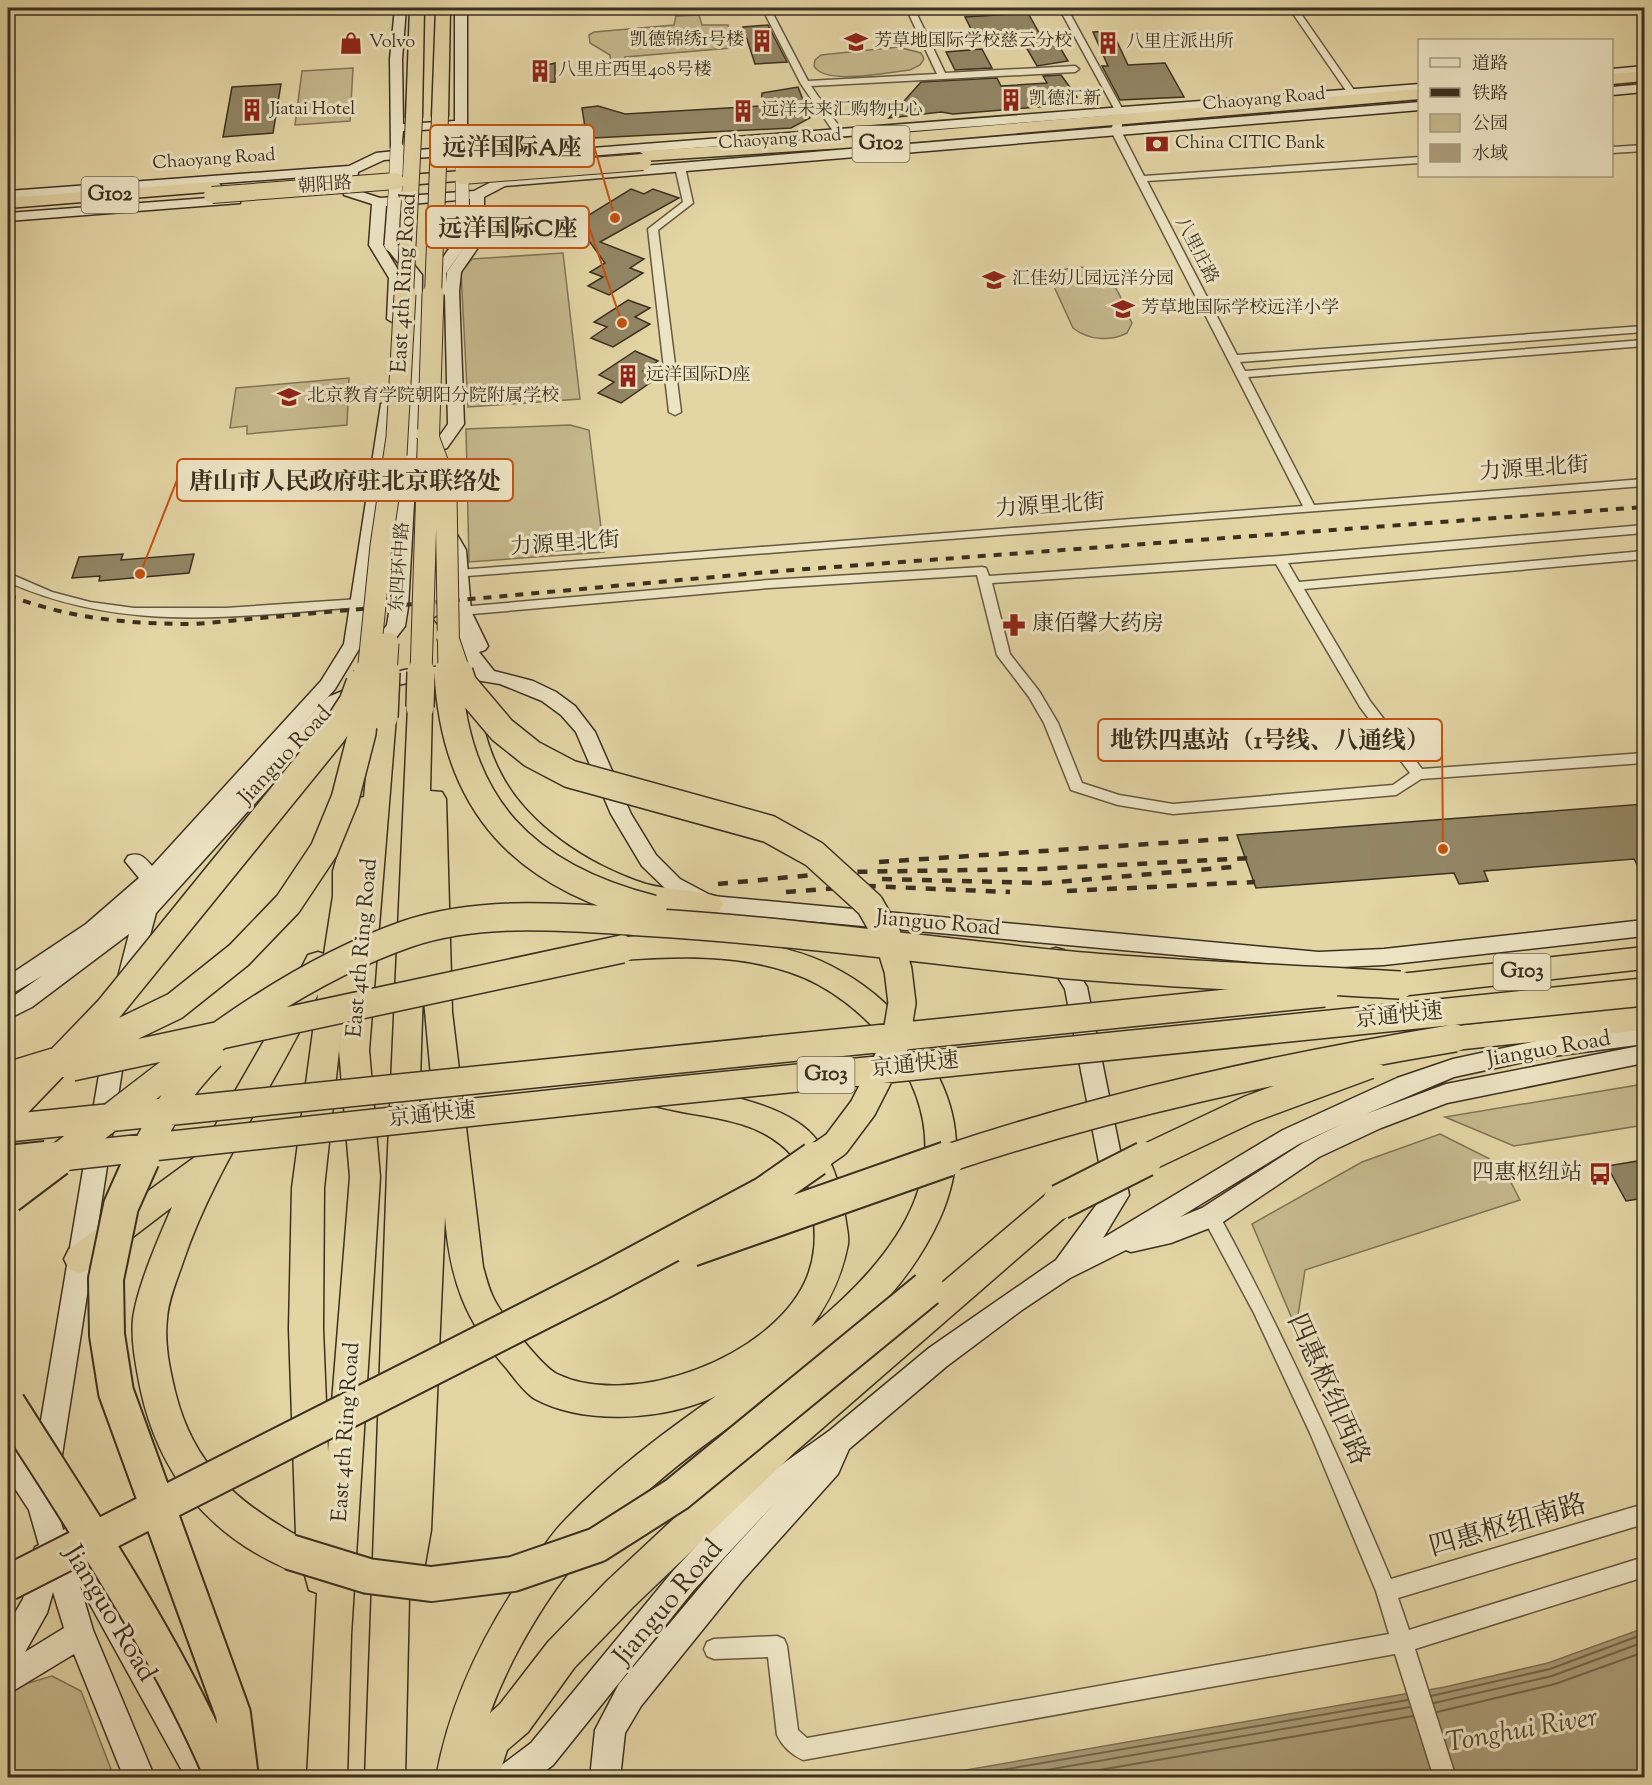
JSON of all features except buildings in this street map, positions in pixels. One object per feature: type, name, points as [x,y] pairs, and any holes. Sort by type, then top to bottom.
[{"type":"highway","name":"东四环中路","points":[[406,123],[417,8]]},
{"type":"highway","name":"East 4th Ring Road","points":[[385,1778],[402,1172],[420,707],[434,439],[443,8]]},
{"type":"highway","points":[[1613,81],[1644,78]]},
{"type":"highway","name":"Chaoyang Road","points":[[643,159],[1418,96]]},
{"type":"highway","name":"East 4th Ring Road","points":[[327,1778],[332,1635],[365,1177],[354,1050],[384,717],[392,432],[406,123]]},
{"type":"highway","points":[[643,159],[705,144]]},
{"type":"highway","points":[[643,159],[715,164]]},
{"type":"highway","name":"朝阳路","points":[[8,203],[213,191],[643,159]]},
{"type":"highway","points":[[124,186],[213,191]]},
{"type":"highway","points":[[120,209],[213,191]]},
{"type":"highway","name":"朝阳路","points":[[8,209],[213,191]]},
{"type":"highway","points":[[8,1076],[67,1058],[175,1006],[239,955],[288,904],[324,850],[345,799],[362,733],[392,432]]},
{"type":"highway","points":[[434,439],[447,493],[446,628],[453,722],[465,765],[482,801],[510,834],[565,877],[614,900],[730,927]]},
{"type":"highway","points":[[8,1582],[605,1280],[765,1194],[836,1144],[863,1108],[895,1045],[902,1003],[898,970],[887,935],[870,905],[814,854],[769,829],[570,774],[532,754],[502,730],[446,628]]},
{"type":"highway","points":[[8,1114],[109,1009],[333,733],[352,702],[369,663]]},
{"type":"highway","points":[[475,679],[467,711],[481,757],[494,783],[527,824],[549,845],[596,876],[647,895],[710,904]]},
{"type":"highway","points":[[388,1672],[413,1530],[438,1013],[431,730],[420,707]]},
{"type":"highway","points":[[332,1635],[313,1528],[306,1329],[308,1188],[323,1053],[347,896],[346,871],[382,749]]},
{"type":"highway","points":[[347,896],[304,998],[207,1163],[183,1215],[150,1318],[153,1367],[162,1413],[185,1466],[223,1510],[254,1532],[290,1552],[368,1576],[431,1584],[513,1574],[597,1545],[676,1494],[927,1289],[1060,1202],[1172,1145],[1285,1094],[1350,1071],[1644,1018]]},
{"type":"highway","points":[[8,1196],[120,1108],[256,1011],[342,960],[411,933],[477,920],[551,916],[730,927],[1063,964],[1400,985]]},
{"type":"highway","points":[[8,1081],[622,949],[677,945],[739,948],[798,961],[837,981],[873,1007],[905,1043],[928,1083],[942,1142],[933,1190],[910,1246],[870,1297],[798,1341],[756,1373],[578,1531],[516,1616],[488,1671],[469,1753],[478,1778]]},
{"type":"highway","name":"京通快速","points":[[8,1128],[1644,958]]},
{"type":"highway","name":"京通快速","points":[[8,1163],[650,1093],[1644,992]]},
{"type":"highway","points":[[241,1778],[232,1714],[116,1392],[107,1335],[106,1279],[121,1206],[151,1137],[195,1072],[256,1011]]},
{"type":"highway","points":[[438,1013],[467,1269],[486,1318],[545,1387],[598,1401],[657,1398],[711,1382],[756,1373]]},
{"type":"highway","points":[[605,1280],[915,1170],[1049,1127],[1331,1058],[1454,1053]]},
{"type":"highway","points":[[650,1093],[753,1116],[786,1131],[807,1150],[822,1178],[831,1203],[834,1238],[828,1269],[798,1341]]},
{"type":"highway","points":[[80,1259],[207,1163]]},
{"type":"highway","points":[[469,1753],[514,1718],[561,1655],[612,1601],[783,1440],[1060,1202]]},
{"type":"highway","points":[[8,1404],[151,1632],[200,1720],[223,1778]]},
{"type":"street","name":"东四环中路","points":[[382,147],[396,59],[400,8]]},
{"type":"street","name":"东四环中路","points":[[446,628],[440,603],[441,529],[434,439],[439,273],[463,239],[461,8]]},
{"type":"street","points":[[766,8],[806,84],[840,135]]},
{"type":"street","points":[[910,8],[942,76]]},
{"type":"street","name":"八里庄路","points":[[1063,8],[1118,122],[1141,179],[1310,508]]},
{"type":"street","points":[[1293,8],[1352,93]]},
{"type":"street","name":"东四环中路","points":[[460,39],[472,86],[474,118]]},
{"type":"street","name":"东四环中路","points":[[335,702],[396,626],[413,381],[415,275],[391,245],[397,148],[406,123],[396,59]]},
{"type":"street","points":[[806,84],[1075,69]]},
{"type":"street","points":[[1613,72],[1644,70]]},
{"type":"street","name":"Chaoyang Road","points":[[502,182],[715,164],[1118,122],[1352,93],[1418,88]]},
{"type":"street","points":[[1613,91],[1644,88]]},
{"type":"street","name":"Chaoyang Road","points":[[502,159],[840,135],[1418,106]]},
{"type":"street","points":[[406,123],[461,124]]},
{"type":"street","points":[[477,144],[502,159],[502,182],[477,195],[379,202],[350,192],[352,170],[382,147],[477,144]]},
{"type":"street","points":[[1613,150],[1644,148]]},
{"type":"street","points":[[1141,179],[1418,160]]},
{"type":"street","points":[[675,412],[652,229],[687,203],[680,167]]},
{"type":"street","name":"Chaoyang Road","points":[[8,195],[352,170]]},
{"type":"street","name":"Chaoyang Road","points":[[8,217],[350,192]]},
{"type":"street","points":[[434,439],[456,424],[452,320],[454,272],[477,239],[477,195]]},
{"type":"street","points":[[8,987],[158,885],[328,685],[353,644],[392,432],[396,278],[376,245],[379,202]]},
{"type":"street","points":[[438,307],[452,320]]},
{"type":"street","points":[[437,335],[452,320]]},
{"type":"street","points":[[1233,359],[1644,330]]},
{"type":"street","points":[[1242,374],[1644,343]]},
{"type":"street","points":[[436,403],[456,419]]},
{"type":"street","name":"力源里北街","points":[[458,574],[1644,483]]},
{"type":"street","name":"东四环中路","points":[[441,529],[458,551],[460,611],[466,628],[482,648],[475,679]]},
{"type":"street","points":[[403,541],[441,529]]},
{"type":"street","points":[[984,580],[1280,560],[1644,529]]},
{"type":"street","points":[[1294,586],[1644,555]]},
{"type":"street","points":[[1280,560],[1365,704],[1418,774]]},
{"type":"street","points":[[396,626],[410,631],[446,628],[460,611],[758,585],[982,571],[1004,655],[1034,694],[1051,723],[1076,786],[1118,800],[1173,808],[1396,790],[1418,774],[1644,758]]},
{"type":"street","points":[[8,578],[31,590],[71,602],[147,612],[192,614],[360,603]]},
{"type":"street","name":"Jianguo Road","points":[[8,1010],[24,1001],[146,910],[158,885],[335,702],[375,684],[406,676],[451,672],[548,694],[582,727],[612,793],[648,861],[674,886],[710,904],[1319,960],[1384,957],[1643,930]]},
{"type":"street","points":[[135,861],[158,885]]},
{"type":"street","points":[[8,1652],[37,1603],[46,1551],[41,1503],[120,1012],[146,910]]},
{"type":"street","points":[[967,926],[1010,936],[1059,957],[1076,987],[1117,1195],[1096,1228],[1061,1270]]},
{"type":"street","name":"Jianguo Road","points":[[510,1778],[542,1754],[683,1581],[763,1495],[848,1431],[938,1357],[1061,1270],[1113,1245],[1291,1137],[1405,1085],[1454,1053],[1546,1048],[1644,1035]]},
{"type":"street","points":[[1113,1245],[1171,1232],[1211,1216],[1311,1150],[1373,1121],[1446,1094],[1644,1054]]},
{"type":"street","name":"四惠枢纽西路","points":[[1211,1216],[1232,1251],[1270,1327],[1317,1428],[1386,1591],[1404,1642],[1445,1778]]},
{"type":"street","points":[[605,1778],[610,1730],[630,1695],[732,1570],[828,1466],[848,1431]]},
{"type":"street","name":"Jianguo Road","points":[[8,1455],[93,1580],[203,1778]]},
{"type":"street","points":[[41,1503],[80,1634],[99,1674],[140,1778]]},
{"type":"street","name":"四惠枢纽南路","points":[[1386,1591],[1644,1514]]},
{"type":"street","points":[[714,1649],[777,1646],[788,1735],[803,1749],[1404,1642],[1644,1567]]},
{"type":"street","points":[[8,1679],[80,1634]]},
{"type":"green space","points":[[699,15],[702,25],[728,25],[731,48],[625,57],[623,73],[612,74],[610,55],[590,43],[589,35],[594,32],[674,25],[676,16]]},
{"type":"green space","points":[[898,47],[921,53],[924,59],[920,65],[910,70],[844,77],[820,72],[814,66],[815,60],[821,55]]},
{"type":"green space","points":[[353,68],[350,121],[295,125],[302,71]]},
{"type":"green space","points":[[563,253],[580,399],[468,407],[461,272],[472,259]]},
{"type":"green space","points":[[1075,267],[1098,271],[1113,284],[1132,323],[1127,333],[1106,339],[1085,335],[1073,328],[1051,280],[1058,271]]},
{"type":"green space","points":[[349,378],[347,425],[247,434],[247,426],[230,428],[236,388]]},
{"type":"green space","points":[[570,425],[589,430],[604,552],[469,562],[466,429]]},
{"type":"green space","points":[[1644,1084],[1644,1125],[1514,1146],[1445,1117]]},
{"type":"green space","points":[[1440,1134],[1502,1165],[1520,1200],[1305,1270],[1296,1328],[1252,1224],[1362,1162]]},
{"type":"green space","points":[[52,1676],[81,1691],[114,1777],[8,1778],[8,1689]]},
{"type":"water","name":"Tonghui River","points":[[1644,1628],[1644,1772],[1626,1777],[920,1778],[1445,1687],[1548,1663]]},
{"type":"railway","points":[[8,595],[77,615],[147,623],[195,624],[780,571],[1644,507]]},
{"type":"railway","points":[[879,862],[1238,838]]},
{"type":"railway","points":[[718,884],[844,872],[1039,869],[1251,858]]},
{"type":"railway","points":[[882,879],[1046,883],[1232,867]]},
{"type":"railway","points":[[1067,891],[1255,882]]},
{"type":"railway","points":[[786,892],[867,886],[1010,892]]},
{"type":"place","name":"凯德锦绣1号楼","points":[[762,41]]},
{"type":"place","name":"芳草地国际学校慈云分校","points":[[856,42]]},
{"type":"place","name":"Volvo","points":[[351,43]]},
{"type":"place","name":"八里庄派出所","points":[[1108,43]]},
{"type":"place","name":"八里庄西里408号楼","points":[[540,71]]},
{"type":"place","name":"凯德汇新","points":[[1011,100]]},
{"type":"place","name":"Jiatai Hotel","points":[[252,110]]},
{"type":"place","name":"远洋未来汇购物中心","points":[[743,111]]},
{"type":"place","name":"China CITIC Bank","points":[[1157,144]]},
{"type":"place","name":"远洋国际A座","points":[[615,218]]},
{"type":"place","name":"汇佳幼儿园远洋分园","points":[[994,280]]},
{"type":"place","name":"芳草地国际学校远洋小学","points":[[1123,309]]},
{"type":"place","name":"远洋国际C座","points":[[622,323]]},
{"type":"place","name":"远洋国际D座","points":[[628,376]]},
{"type":"place","name":"北京教育学院朝阳分院附属学校","points":[[289,397]]},
{"type":"place","name":"唐山市人民政府驻北京联络处","points":[[140,574]]},
{"type":"place","name":"康佰馨大药房","points":[[1014,625]]},
{"type":"place","name":"地铁四惠站（1号线、八通线）","points":[[1443,849]]},
{"type":"place","name":"四惠枢纽站","points":[[1600,1174]]}]
